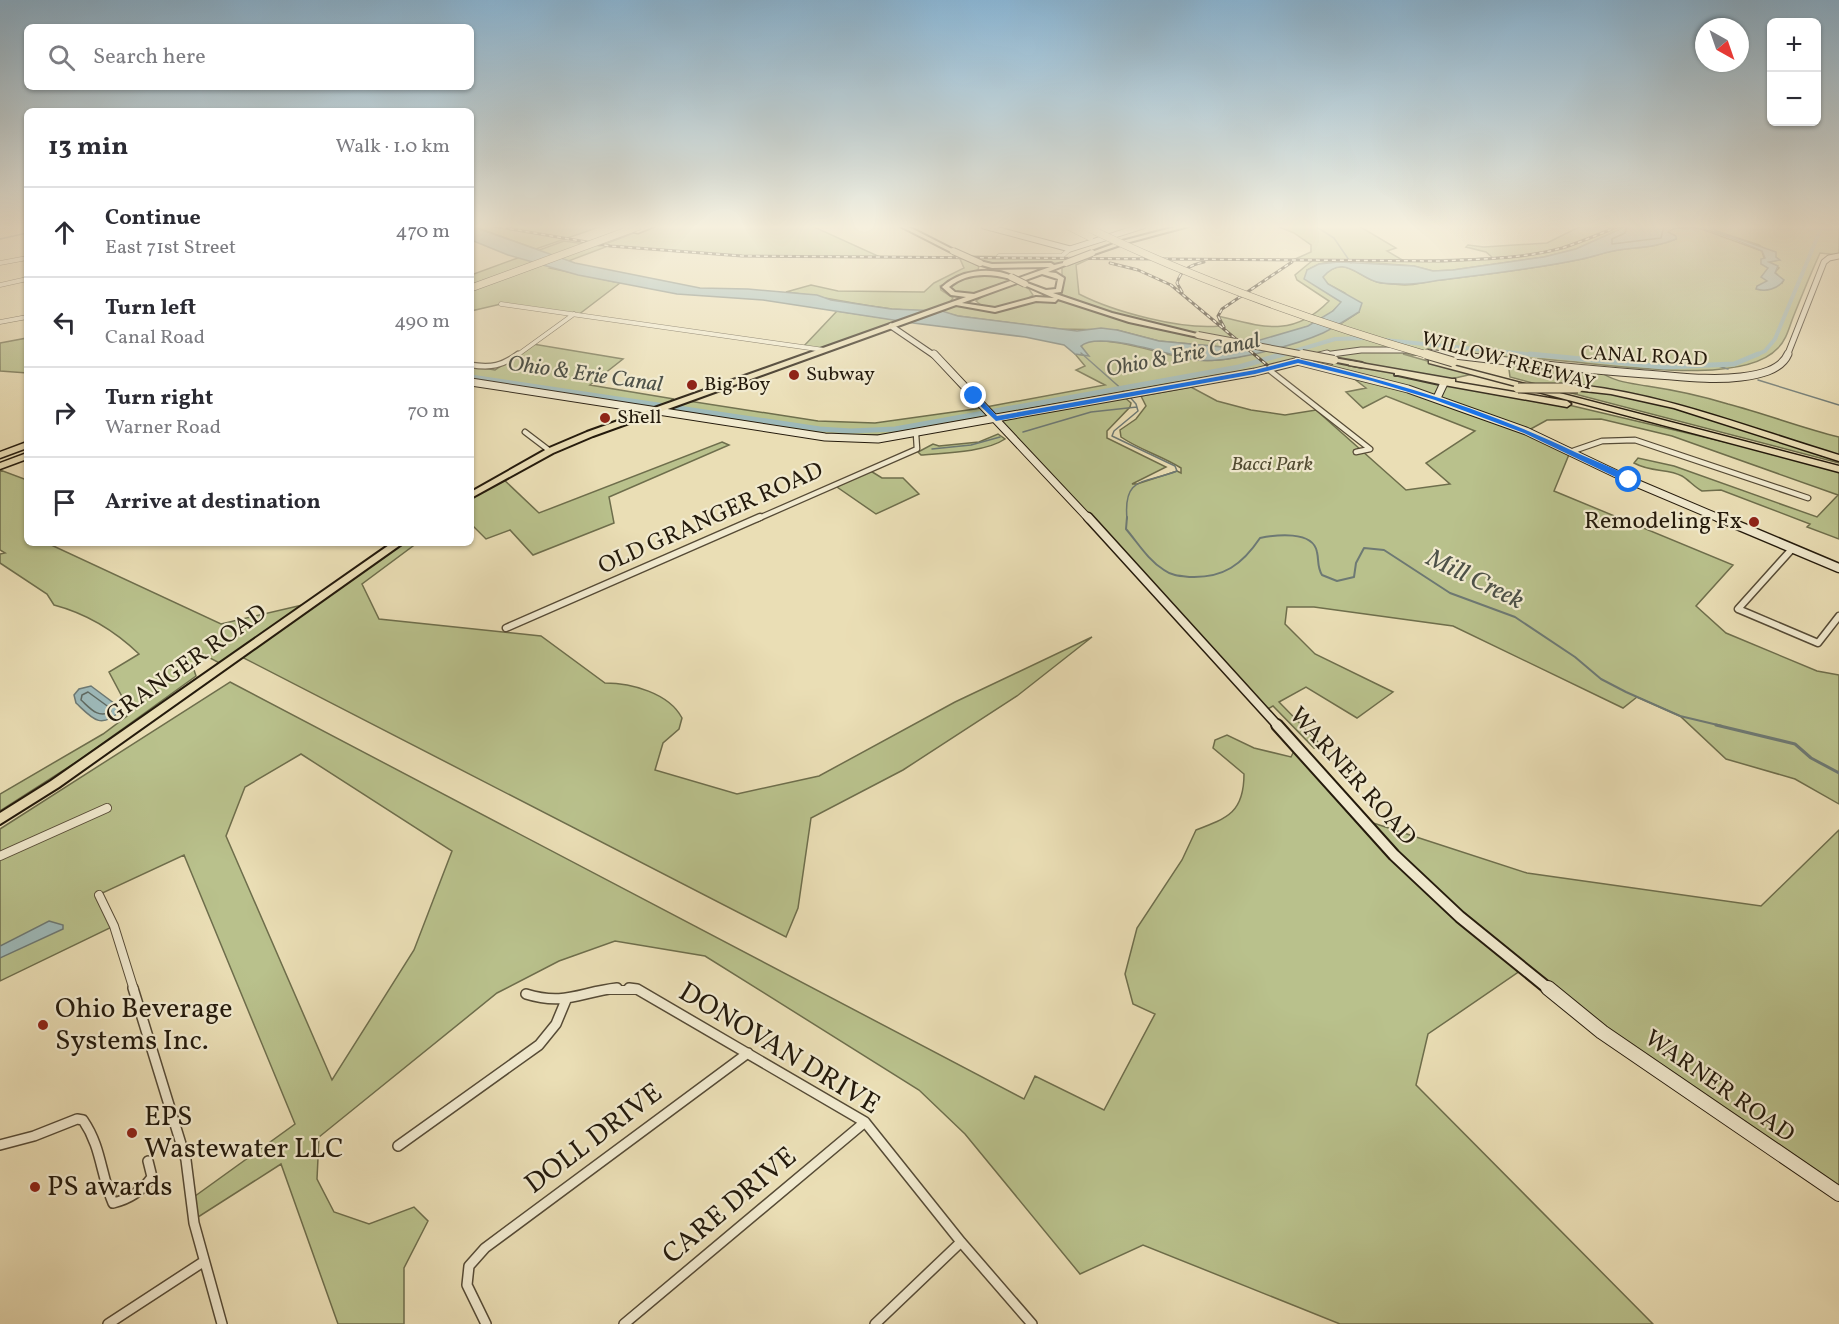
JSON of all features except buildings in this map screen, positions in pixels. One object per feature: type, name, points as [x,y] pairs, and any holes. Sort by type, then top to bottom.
[{"type":"highway","name":"WILLOW FREEWAY","points":[[1210,288],[1260,308],[1432,361],[1839,469]]},
{"type":"highway","name":"WILLOW FREEWAY","points":[[1220,288],[1280,310],[1453,362],[1839,463]]},
{"type":"highway","points":[[1352,363],[1488,387],[1578,388],[1616,392],[1648,399],[1839,458]]},
{"type":"highway","points":[[1444,383],[1556,402],[1839,469]]},
{"type":"highway","points":[[0,449],[24,440]]},
{"type":"highway","points":[[0,457],[24,448]]},
{"type":"highway","points":[[0,466],[24,457]]},
{"type":"main road","points":[[942,288],[953,298],[946,306]]},
{"type":"main road","points":[[945,288],[948,292],[958,295],[980,294]]},
{"type":"main road","points":[[474,493],[550,451],[658,409],[997,288]]},
{"type":"main road","points":[[980,294],[973,299],[976,304],[990,309],[1000,309],[1034,297],[1035,288]]},
{"type":"main road","points":[[1035,288],[1048,292],[1059,291],[1059,288]]},
{"type":"main road","points":[[1035,288],[1067,302],[1140,324],[1352,363],[1444,383]]},
{"type":"main road","points":[[1063,288],[1062,297],[1067,302]]},
{"type":"main road","points":[[946,306],[969,304],[995,310],[1036,299],[1067,302]]},
{"type":"main road","name":"GRANGER ROAD","points":[[0,819],[55,784],[394,546]]},
{"type":"street","name":"CANAL ROAD","points":[[474,382],[658,409],[825,437],[878,439],[916,434],[992,415],[1143,393],[1268,369],[1337,352],[1387,349],[1554,368],[1700,377],[1751,375],[1773,369],[1786,359],[1814,288]]},
{"type":"street","points":[[501,304],[824,350]]},
{"type":"street","points":[[474,365],[491,367],[506,363],[574,314]]},
{"type":"street","points":[[0,322],[24,318]]},
{"type":"street","name":"WARNER ROAD","points":[[891,326],[934,354],[1139,572],[1394,855],[1460,917],[1602,1032],[1839,1194]]},
{"type":"street","points":[[1298,361],[1374,379],[1437,398],[1526,431],[1629,480],[1839,568]]},
{"type":"street","points":[[1268,369],[1370,449],[1356,452]]},
{"type":"street","points":[[1437,398],[1444,383]]},
{"type":"street","points":[[525,432],[550,451]]},
{"type":"street","name":"OLD GRANGER ROAD","points":[[506,628],[917,449],[916,434]]},
{"type":"street","points":[[1570,452],[1596,440],[1615,438],[1635,440],[1808,498]]},
{"type":"street","points":[[1792,549],[1738,609],[1818,644],[1839,616]]},
{"type":"street","points":[[0,856],[107,808]]},
{"type":"street","points":[[99,895],[114,926],[186,1160],[187,1182],[203,1262],[222,1324]]},
{"type":"street","name":"DONOVAN DRIVE","points":[[526,994],[540,999],[566,999],[592,991],[620,987],[637,990],[866,1122],[961,1242],[1032,1324]]},
{"type":"street","points":[[398,1146],[539,1045],[556,1024],[566,999]]},
{"type":"street","name":"DOLL DRIVE","points":[[486,1324],[467,1285],[469,1266],[485,1248],[748,1053]]},
{"type":"street","points":[[0,1145],[34,1136],[76,1119],[83,1120],[95,1138],[107,1189],[113,1203],[124,1201],[144,1188],[152,1177],[148,1161]]},
{"type":"street","name":"CARE DRIVE","points":[[624,1324],[866,1122]]},
{"type":"street","points":[[875,1324],[961,1242]]},
{"type":"street","points":[[108,1324],[203,1262]]},
{"type":"green space","points":[[474,288],[614,288],[578,315],[501,304],[474,310]]},
{"type":"green space","name":"Bacci Park","points":[[801,288],[824,288],[838,291],[924,292],[929,288],[940,288],[953,298],[948,305],[962,304],[995,310],[1031,300],[1052,299],[1066,302],[1062,297],[1062,288],[1078,288],[1079,294],[1129,313],[1204,327],[1220,326],[1218,316],[1263,326],[1290,325],[1316,313],[1329,301],[1309,288],[1322,288],[1342,302],[1333,311],[1339,325],[1359,312],[1345,293],[1335,288],[1805,288],[1784,341],[1778,348],[1757,362],[1727,369],[1690,371],[1510,358],[1599,371],[1622,382],[1708,398],[1839,437],[1839,463],[1510,377],[1508,362],[1403,354],[1473,374],[1446,380],[1373,366],[1556,402],[1839,469],[1839,539],[1807,527],[1810,524],[1721,490],[1702,491],[1677,474],[1634,463],[1638,458],[1674,466],[1817,517],[1838,495],[1672,436],[1601,419],[1547,420],[1527,431],[1570,452],[1554,491],[1733,565],[1696,606],[1726,633],[1817,671],[1839,675],[1839,804],[1795,779],[1726,759],[1680,716],[1637,697],[1623,708],[1453,626],[1314,607],[1287,607],[1285,624],[1315,654],[1393,692],[1357,718],[1306,687],[1279,702],[1321,745],[1314,748],[1273,706],[1264,711],[996,419],[1123,396],[1131,403],[1130,407],[1107,431],[1107,438],[1166,467],[1132,484],[1137,484],[1177,471],[1181,473],[1181,468],[1128,442],[1121,437],[1120,430],[1136,419],[1146,406],[1141,396],[1191,387],[1217,401],[1251,410],[1285,415],[1316,410],[1406,490],[1450,484],[1426,463],[1475,431],[1386,396],[1363,408],[1346,392],[1366,388],[1353,378],[1297,361],[882,435],[831,435],[474,380],[474,366],[495,370],[533,344],[623,359],[590,385],[674,399],[671,400],[818,421],[875,423],[975,409],[1105,385],[1076,370],[1085,366],[1075,354],[1087,355],[1081,346],[1085,341],[1114,342],[1184,358],[1211,360],[1237,357],[1302,340],[1309,326],[1233,348],[1159,341],[1117,330],[1059,329],[934,312],[892,309],[786,292]]},
{"type":"green space","points":[[948,288],[989,288],[969,295],[949,291]]},
{"type":"green space","points":[[1004,288],[1027,288],[1033,295],[1020,303],[989,308],[976,301],[986,294]]},
{"type":"green space","points":[[837,311],[904,321],[824,350],[803,347]]},
{"type":"green space","points":[[24,339],[24,373],[0,371],[0,343]]},
{"type":"green space","points":[[998,434],[1005,439],[987,447],[921,455],[918,452],[933,444],[939,446],[979,442]]},
{"type":"green space","points":[[722,442],[729,445],[609,497],[614,523],[533,555],[510,530],[486,539],[474,527],[474,493],[501,477],[539,513]]},
{"type":"green space","points":[[0,470],[24,479],[24,546],[53,546],[221,624],[311,603],[394,546],[413,546],[362,584],[379,619],[541,636],[605,683],[637,687],[648,691],[676,709],[682,718],[679,729],[663,743],[655,770],[737,794],[819,776],[955,702],[1092,637],[1017,696],[903,770],[811,818],[798,908],[786,937],[238,655],[223,665],[197,651],[194,670],[196,676],[78,761],[0,811],[0,794],[103,734],[127,716],[128,708],[109,672],[139,654],[120,637],[100,624],[54,605],[47,594],[0,563],[0,554],[5,553],[0,550]]},
{"type":"green space","points":[[869,470],[882,478],[903,478],[919,494],[876,514],[834,485]]},
{"type":"green space","points":[[230,682],[1024,1099],[1035,1076],[1104,1110],[1155,1014],[1133,1004],[1125,974],[1137,928],[1182,860],[1196,830],[1217,822],[1232,812],[1241,797],[1244,774],[1213,748],[1215,740],[1227,735],[1254,748],[1291,757],[1296,747],[1361,819],[1527,873],[1761,906],[1839,830],[1839,1194],[1523,969],[1428,1034],[1416,1085],[1653,1324],[1340,1324],[1143,1245],[1080,1274],[965,1134],[919,1090],[705,956],[615,941],[559,961],[497,993],[319,1137],[317,1179],[334,1212],[369,1224],[414,1207],[428,1221],[404,1268],[404,1324],[338,1324],[281,1164],[195,1219],[191,1199],[295,1124],[184,855],[100,894],[114,926],[0,981],[0,829]],"holes":[[[301,754],[452,851],[414,950],[332,1080],[226,836],[245,787]]]},
{"type":"water","points":[[645,288],[748,289],[817,295],[831,300],[891,309],[942,311],[958,316],[1077,331],[1101,328],[1159,341],[1233,348],[1308,326],[1333,311],[1341,302],[1318,288],[1335,288],[1362,303],[1359,312],[1311,338],[1243,356],[1197,360],[1137,346],[1103,341],[1090,342],[1081,346],[1089,356],[1075,354],[1064,345],[1025,337],[763,300],[677,294]]},
{"type":"water","points":[[1756,288],[1774,288],[1764,290]]},
{"type":"water","points":[[91,686],[119,707],[120,711],[113,717],[102,721],[96,720],[87,713],[76,703],[74,695],[79,689]]},
{"type":"water","points":[[49,921],[63,925],[63,929],[0,958],[0,946]]},
{"type":"waterway","name":"Ohio & Erie Canal","points":[[1754,356],[1765,351],[1775,339],[1796,288]]},
{"type":"waterway","name":"Ohio & Erie Canal","points":[[1278,356],[1335,339],[1366,338]]},
{"type":"waterway","name":"Ohio & Erie Canal","points":[[1384,340],[1545,356]]},
{"type":"waterway","name":"Mill Creek","points":[[1081,353],[1125,392]]},
{"type":"waterway","name":"Ohio & Erie Canal","points":[[474,377],[820,429],[851,431],[895,429],[1239,367],[1283,354]]},
{"type":"waterway","name":"Ohio & Erie Canal","points":[[1530,354],[1664,367],[1734,364],[1758,354]]},
{"type":"waterway","name":"Ohio & Erie Canal","points":[[1715,365],[1728,369]]},
{"type":"waterway","points":[[1758,380],[1839,405]]},
{"type":"waterway","name":"Mill Creek","points":[[1129,396],[1137,407]]},
{"type":"waterway","points":[[1023,432],[1091,412],[1137,407]]},
{"type":"waterway","name":"Mill Creek","points":[[1127,517],[1129,495],[1133,488],[1146,480],[1177,471],[1175,466],[1112,436],[1114,431],[1138,411],[1137,407]]},
{"type":"waterway","points":[[932,449],[971,445],[1000,437]]},
{"type":"waterway","name":"Mill Creek","points":[[1127,517],[1126,529],[1148,556],[1167,572],[1180,576],[1202,577],[1231,568],[1246,556],[1260,538],[1267,537],[1284,535],[1309,540],[1317,552],[1322,575],[1337,581],[1354,577],[1356,563],[1364,548],[1384,550],[1450,593],[1515,617],[1575,657],[1601,679],[1680,716],[1722,726]]},
{"type":"waterway","name":"Mill Creek","points":[[1716,725],[1795,744],[1811,758],[1839,773]]},
{"type":"railway","points":[[1174,288],[1267,365]]},
{"type":"railway","points":[[1180,288],[1182,292]]},
{"type":"railway","points":[[1224,327],[1218,316],[1222,309],[1254,288]]},
{"type":"place","name":"Subway","points":[[794,375]]},
{"type":"place","name":"Big Boy","points":[[692,385]]},
{"type":"place","name":"Shell","points":[[605,418]]},
{"type":"place","name":"Remodeling Fx","points":[[1754,522]]},
{"type":"place","name":"Ohio Beverage Systems Inc.","points":[[43,1025]]},
{"type":"place","name":"EPS Wastewater LLC","points":[[132,1133]]},
{"type":"place","name":"PS awards","points":[[35,1187]]},
{"type":"route","points":[[974,396],[996,419],[1255,372],[1298,361],[1374,379],[1437,398],[1526,431],[1629,480]]}]
